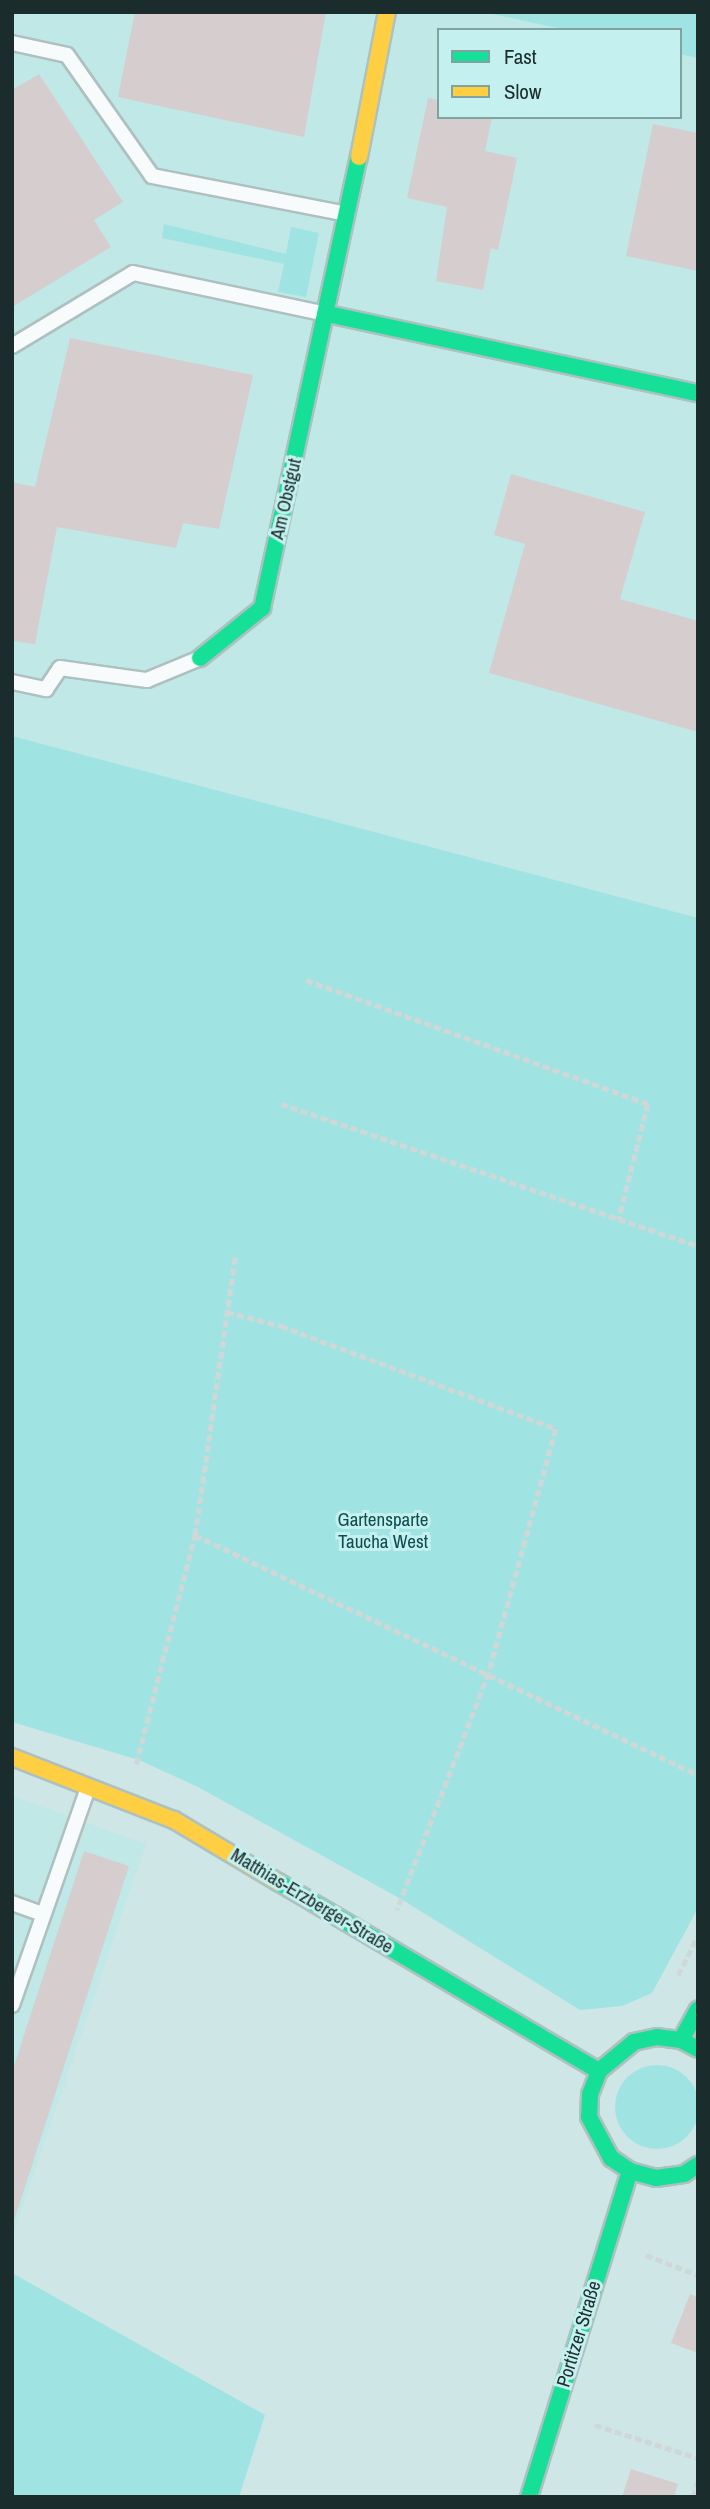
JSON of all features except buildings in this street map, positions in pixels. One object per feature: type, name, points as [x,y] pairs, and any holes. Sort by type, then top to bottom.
[{"type":"street","name":"Am Obstgut","points":[[200,657],[262,608],[328,314],[387,12]]},
{"type":"street","points":[[328,314],[698,393]]},
{"type":"street","name":"Matthias-Erzberger-Straße","points":[[12,1757],[89,1783],[174,1820],[599,2071]]},
{"type":"street","points":[[681,2040],[698,2009]]},
{"type":"street","points":[[698,2049],[681,2040],[657,2037],[634,2042],[615,2054],[599,2071],[590,2094],[589,2117],[597,2139],[611,2158],[630,2171],[656,2178],[684,2174],[698,2165]]},
{"type":"street","name":"Portitzer Straße","points":[[529,2497],[630,2171]]},
{"type":"lane","points":[[12,43],[66,55],[152,176],[348,215]]},
{"type":"lane","points":[[12,346],[133,274],[328,314]]},
{"type":"lane","points":[[12,682],[46,689],[60,668],[148,680],[200,657]]},
{"type":"lane","points":[[12,2005],[89,1783]]},
{"type":"lane","points":[[12,1903],[43,1914]]},
{"type":"path","points":[[306,980],[648,1104],[619,1219]]},
{"type":"path","points":[[281,1104],[698,1246]]},
{"type":"path","points":[[135,1768],[195,1535],[235,1256]]},
{"type":"path","points":[[227,1312],[281,1326],[555,1429],[489,1673],[395,1916]]},
{"type":"path","points":[[195,1535],[698,1775]]},
{"type":"path","points":[[678,1975],[698,1935]]},
{"type":"path","points":[[646,2255],[698,2275]]},
{"type":"path","points":[[595,2426],[698,2458]]},
{"type":"path","points":[[693,2497],[698,2480]]},
{"type":"shaded area","points":[[12,12],[483,12],[558,28],[437,28],[437,119],[682,119],[682,54],[698,58],[698,918],[12,736]]},
{"type":"shaded area","points":[[12,1796],[146,1844],[12,2237]]},
{"type":"green space","points":[[483,12],[698,12],[698,58],[682,54],[682,28],[558,28]]},
{"type":"green space","points":[[164,224],[286,254],[291,227],[319,233],[306,297],[278,292],[284,264],[162,238]]},
{"type":"green space","name":"Gartensparte Taucha West","points":[[12,736],[698,918],[698,1908],[652,1993],[622,2006],[580,2010],[401,1899],[198,1787],[139,1760],[12,1722]]},
{"type":"green space","points":[[649,2065],[665,2065],[681,2072],[692,2083],[699,2099],[696,2123],[687,2137],[665,2149],[649,2149],[633,2142],[622,2131],[615,2115],[615,2099],[622,2083],[633,2072]]},
{"type":"green space","points":[[12,2273],[265,2415],[239,2497],[12,2497]]},
{"type":"traffic: fast","points":[[200,658],[262,608],[359,157]]},
{"type":"traffic: fast","points":[[328,314],[698,393]]},
{"type":"traffic: fast","points":[[278,1882],[599,2071]]},
{"type":"traffic: fast","points":[[681,2040],[698,2009]]},
{"type":"traffic: fast","points":[[698,2049],[681,2040],[657,2037],[634,2042],[599,2071],[590,2094],[589,2117],[611,2158],[630,2171],[656,2178],[684,2174],[698,2165]]},
{"type":"traffic: fast","points":[[529,2497],[630,2171]]},
{"type":"traffic: slow","points":[[359,157],[387,12]]},
{"type":"traffic: slow","points":[[12,1757],[174,1820],[278,1882]]}]
